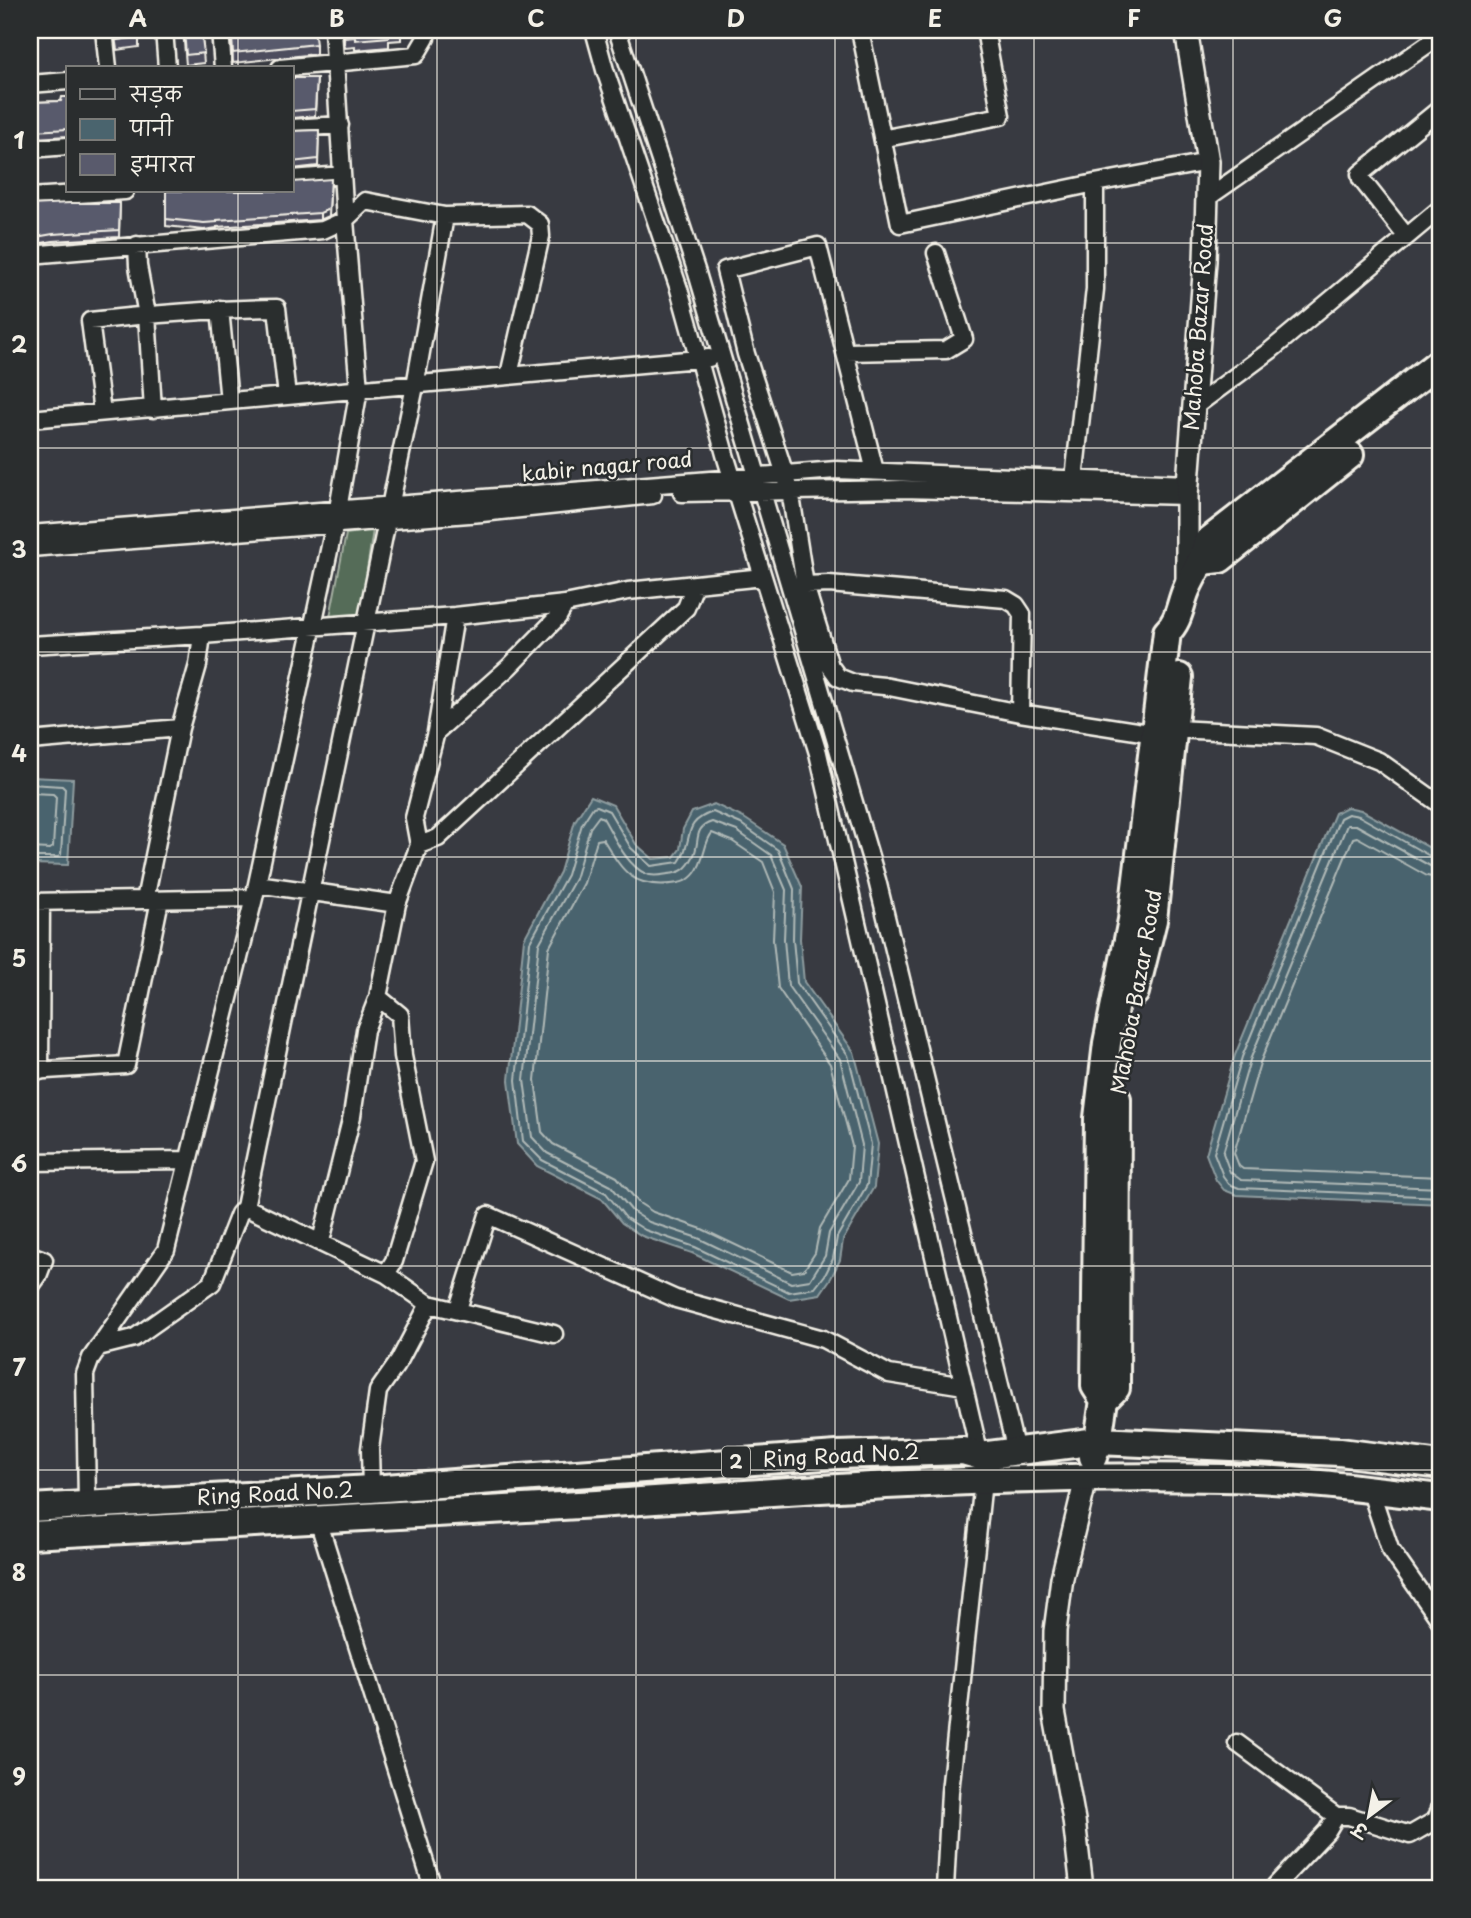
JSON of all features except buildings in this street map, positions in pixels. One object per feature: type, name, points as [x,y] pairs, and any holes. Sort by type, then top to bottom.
[{"type":"main road","points":[[1187,589],[1203,561],[1207,542],[1441,361]]},
{"type":"main road","points":[[1203,561],[1220,559],[1441,381]]},
{"type":"main road","name":"Mahoba Bazar Road","points":[[1086,1479],[1098,1441],[1104,1400],[1116,1388],[1115,1113],[1120,1024],[1153,919],[1165,731],[1182,635],[1175,624],[1187,589]]},
{"type":"main road","name":"Ring Road No.2","points":[[982,1469],[1016,1451],[1098,1441],[1340,1452],[1441,1465]]},
{"type":"main road","name":"Ring Road No.2","points":[[30,1508],[371,1489],[837,1455],[963,1451],[982,1469]]},
{"type":"main road","name":"Ring Road No.2","points":[[30,1535],[581,1505],[815,1488],[982,1469],[1086,1479],[1221,1478],[1315,1482],[1441,1498]]},
{"type":"street","points":[[104,30],[108,66]]},
{"type":"street","points":[[164,30],[167,66]]},
{"type":"street","points":[[220,30],[223,66]]},
{"type":"street","points":[[87,1504],[85,1374],[98,1347],[166,1250],[256,891],[337,517],[359,389],[345,220],[334,30]]},
{"type":"street","points":[[294,67],[416,55],[426,38],[426,30]]},
{"type":"street","points":[[594,30],[679,289],[735,485],[818,753],[982,1469],[950,1792],[945,1888]]},
{"type":"street","points":[[617,30],[722,357],[877,880],[1016,1451]]},
{"type":"street","points":[[860,30],[900,224],[1208,162]]},
{"type":"street","points":[[891,137],[1001,116],[985,30]]},
{"type":"street","name":"Mahoba Bazar Road","points":[[1186,30],[1208,162],[1205,261],[1187,490],[1187,589]]},
{"type":"street","points":[[1207,198],[1441,35]]},
{"type":"street","points":[[30,83],[66,81]]},
{"type":"street","points":[[1406,236],[1361,179],[1360,174],[1441,108]]},
{"type":"street","points":[[294,128],[340,125]]},
{"type":"street","points":[[30,149],[66,146]]},
{"type":"street","points":[[294,179],[342,176]]},
{"type":"street","points":[[1074,479],[1095,289],[1095,183]]},
{"type":"street","points":[[30,197],[109,192]]},
{"type":"street","points":[[30,255],[323,230],[345,220],[365,201],[445,216],[527,214],[540,224],[541,236],[509,375]]},
{"type":"street","points":[[1194,407],[1271,351],[1441,208]]},
{"type":"street","points":[[98,1347],[134,1338],[212,1283],[239,1214],[245,1207],[415,386],[445,216]]},
{"type":"street","points":[[137,245],[147,315],[153,409]]},
{"type":"street","points":[[875,471],[818,246],[725,270],[746,354],[787,483],[805,585],[830,666],[838,677],[853,683],[884,686],[1020,713],[1165,731],[1316,736],[1378,761],[1441,805]]},
{"type":"street","points":[[846,352],[946,350],[964,339],[936,253]]},
{"type":"street","points":[[102,412],[90,321],[147,315],[277,308],[287,396]]},
{"type":"street","points":[[220,309],[229,401]]},
{"type":"street","points":[[30,418],[415,386],[746,354]]},
{"type":"street","name":"kabir nagar road","points":[[30,534],[337,517],[787,483],[836,470],[1074,479],[1187,490]]},
{"type":"street","points":[[787,483],[902,488],[1187,490]]},
{"type":"street","points":[[30,548],[337,517]]},
{"type":"street","points":[[30,645],[202,635],[455,615],[565,604],[628,591],[763,577]]},
{"type":"street","points":[[805,585],[829,584],[1006,599],[1016,605],[1022,614],[1020,713]]},
{"type":"street","points":[[419,845],[438,838],[686,608],[695,585]]},
{"type":"street","points":[[436,732],[509,667],[558,617],[565,604]]},
{"type":"street","points":[[321,1241],[352,1116],[365,1030],[378,997],[397,904],[419,845],[414,818],[436,732],[455,615]]},
{"type":"street","points":[[202,635],[198,665],[180,728],[152,900],[126,1065],[35,1071],[35,902],[152,900],[256,891],[310,891],[397,904]]},
{"type":"street","points":[[30,741],[180,728]]},
{"type":"street","points":[[378,997],[400,1016],[403,1056],[424,1161],[394,1261],[386,1274]]},
{"type":"street","points":[[30,1162],[188,1160]]},
{"type":"street","points":[[245,1207],[386,1274],[429,1304],[554,1334]]},
{"type":"street","points":[[458,1309],[488,1215],[676,1299],[823,1339],[889,1374],[964,1386]]},
{"type":"street","points":[[30,1255],[44,1260],[30,1287]]},
{"type":"street","points":[[371,1489],[370,1449],[377,1391],[400,1361],[429,1304]]},
{"type":"street","points":[[1082,1888],[1074,1820],[1054,1711],[1054,1671],[1055,1631],[1062,1578],[1086,1479]]},
{"type":"street","points":[[1370,1489],[1390,1549],[1441,1622]]},
{"type":"street","points":[[318,1520],[433,1888]]},
{"type":"street","points":[[1237,1743],[1336,1816],[1349,1816],[1410,1835],[1439,1817]]},
{"type":"street","points":[[1275,1886],[1327,1831],[1336,1816]]},
{"type":"green space","points":[[373,530],[360,617],[330,617],[346,534]]},
{"type":"water","points":[[30,777],[73,779],[68,865],[30,864]]},
{"type":"water","points":[[591,796],[613,805],[636,844],[653,859],[674,857],[680,849],[683,829],[692,812],[714,804],[744,818],[783,844],[802,887],[800,939],[804,982],[854,1052],[878,1144],[874,1187],[843,1240],[840,1260],[820,1294],[789,1299],[692,1253],[642,1236],[622,1223],[602,1199],[537,1166],[517,1144],[509,1080],[524,939],[560,872],[575,821]]},
{"type":"water","points":[[1347,807],[1361,810],[1441,854],[1441,1204],[1237,1195],[1224,1190],[1216,1180],[1206,1154],[1235,1055],[1335,813]]}]
